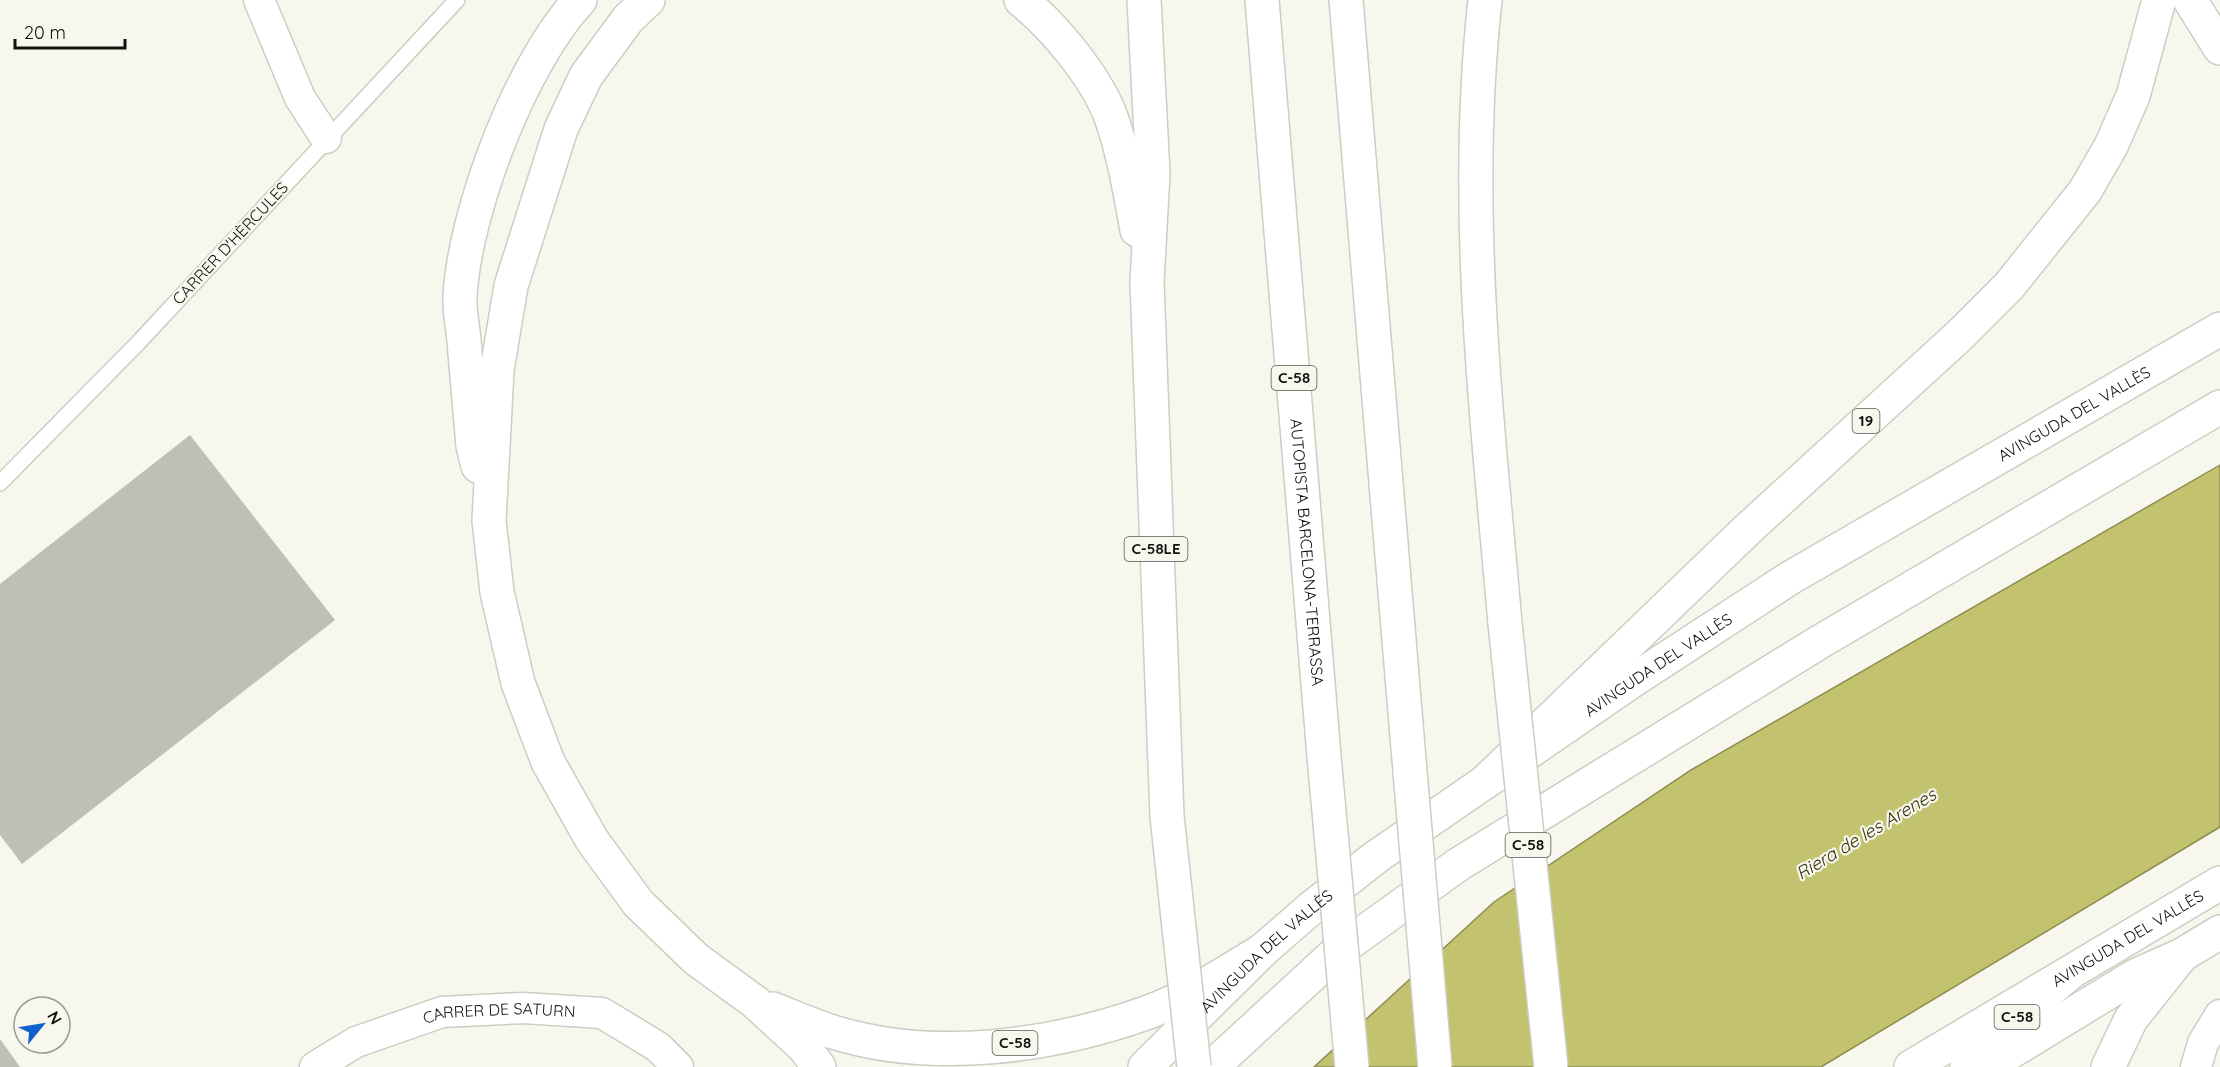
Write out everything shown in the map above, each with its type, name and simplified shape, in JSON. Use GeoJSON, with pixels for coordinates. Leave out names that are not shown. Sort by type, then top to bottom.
{"type":"FeatureCollection","features":[{"type":"Feature","properties":{"kind":"main road"},"geometry":{"type":"LineString","coordinates":[[580,0],[538,59],[517,100],[473,217],[460,297],[473,446],[489,521],[497,592],[518,683],[548,762],[592,840],[638,903],[696,959],[755,1002],[804,1047],[819,1067]]}},
{"type":"Feature","properties":{"kind":"main road"},"geometry":{"type":"LineString","coordinates":[[489,521],[497,370],[510,286],[538,194],[561,129],[586,76],[628,19],[648,0]]}},
{"type":"Feature","properties":{"kind":"main road"},"geometry":{"type":"LineString","coordinates":[[1021,0],[1039,15],[1078,60],[1110,115],[1126,171],[1147,282]]}},
{"type":"Feature","properties":{"kind":"main road","name":"C-58LE"},"geometry":{"type":"LineString","coordinates":[[1144,0],[1153,173],[1147,282],[1167,816],[1194,1067]]}},
{"type":"Feature","properties":{"kind":"main road","name":"AUTOPISTA BARCELONA-TERRASSA"},"geometry":{"type":"LineString","coordinates":[[1262,0],[1352,1067]]}},
{"type":"Feature","properties":{"kind":"main road"},"geometry":{"type":"LineString","coordinates":[[1346,0],[1435,1067]]}},
{"type":"Feature","properties":{"kind":"main road","name":"C-58"},"geometry":{"type":"LineString","coordinates":[[1485,0],[1476,112],[1477,309],[1505,623],[1551,1067]]}},
{"type":"Feature","properties":{"kind":"main road","name":"19"},"geometry":{"type":"LineString","coordinates":[[1485,782],[1740,537],[1960,335],[2009,286],[2085,191],[2111,146],[2133,96],[2159,0]]}},
{"type":"Feature","properties":{"kind":"main road"},"geometry":{"type":"LineString","coordinates":[[2190,0],[2220,48]]}},
{"type":"Feature","properties":{"kind":"main road","name":"AVINGUDA DEL VALLÈS"},"geometry":{"type":"LineString","coordinates":[[1145,1067],[1263,951],[1310,909],[1376,857],[1485,782],[1699,636],[1790,578],[2220,329]]}},
{"type":"Feature","properties":{"kind":"main road"},"geometry":{"type":"LineString","coordinates":[[1212,1067],[1338,951],[1460,864],[1824,640],[2220,407]]}},
{"type":"Feature","properties":{"kind":"main road","name":"AVINGUDA DEL VALLÈS"},"geometry":{"type":"LineString","coordinates":[[1911,1067],[2220,883]]}},
{"type":"Feature","properties":{"kind":"main road"},"geometry":{"type":"LineString","coordinates":[[1986,1067],[2135,976],[2182,954],[2220,932]]}},
{"type":"Feature","properties":{"kind":"main road","name":"C-58"},"geometry":{"type":"LineString","coordinates":[[755,1002],[833,1033],[898,1046],[964,1047],[1030,1041],[1147,1012],[1195,990],[1263,951]]}},
{"type":"Feature","properties":{"kind":"main road"},"geometry":{"type":"LineString","coordinates":[[2108,1067],[2131,1019],[2182,954]]}},
{"type":"Feature","properties":{"kind":"main road","name":"C-58"},"geometry":{"type":"LineString","coordinates":[[1967,1067],[1986,1043],[2072,972]]}},
{"type":"Feature","properties":{"kind":"street"},"geometry":{"type":"LineString","coordinates":[[259,0],[300,98],[326,138]]}},
{"type":"Feature","properties":{"kind":"street","name":"CARRER DE SATURN"},"geometry":{"type":"LineString","coordinates":[[315,1067],[356,1042],[442,1012],[523,1008],[602,1013],[658,1047],[678,1067]]}},
{"type":"Feature","properties":{"kind":"street"},"geometry":{"type":"LineString","coordinates":[[2196,1067],[2203,1043],[2220,1015]]}},
{"type":"Feature","properties":{"kind":"lane","name":"CARRER D'HÈRCULES"},"geometry":{"type":"LineString","coordinates":[[0,483],[138,343],[326,138],[457,0]]}},
{"type":"Feature","properties":{"kind":"water","name":"Riera de les Arenes"},"geometry":{"type":"Polygon","coordinates":[[[2220,465],[2220,827],[1821,1067],[1314,1067],[1494,902],[1691,770],[2220,465]]]}},
{"type":"Feature","properties":{"kind":"building"},"geometry":{"type":"Polygon","coordinates":[[[190,435],[335,620],[22,864],[0,835],[0,584],[190,435]]]}},
{"type":"Feature","properties":{"kind":"building"},"geometry":{"type":"Polygon","coordinates":[[[0,1039],[20,1067],[0,1067],[0,1039]]]}}]}
